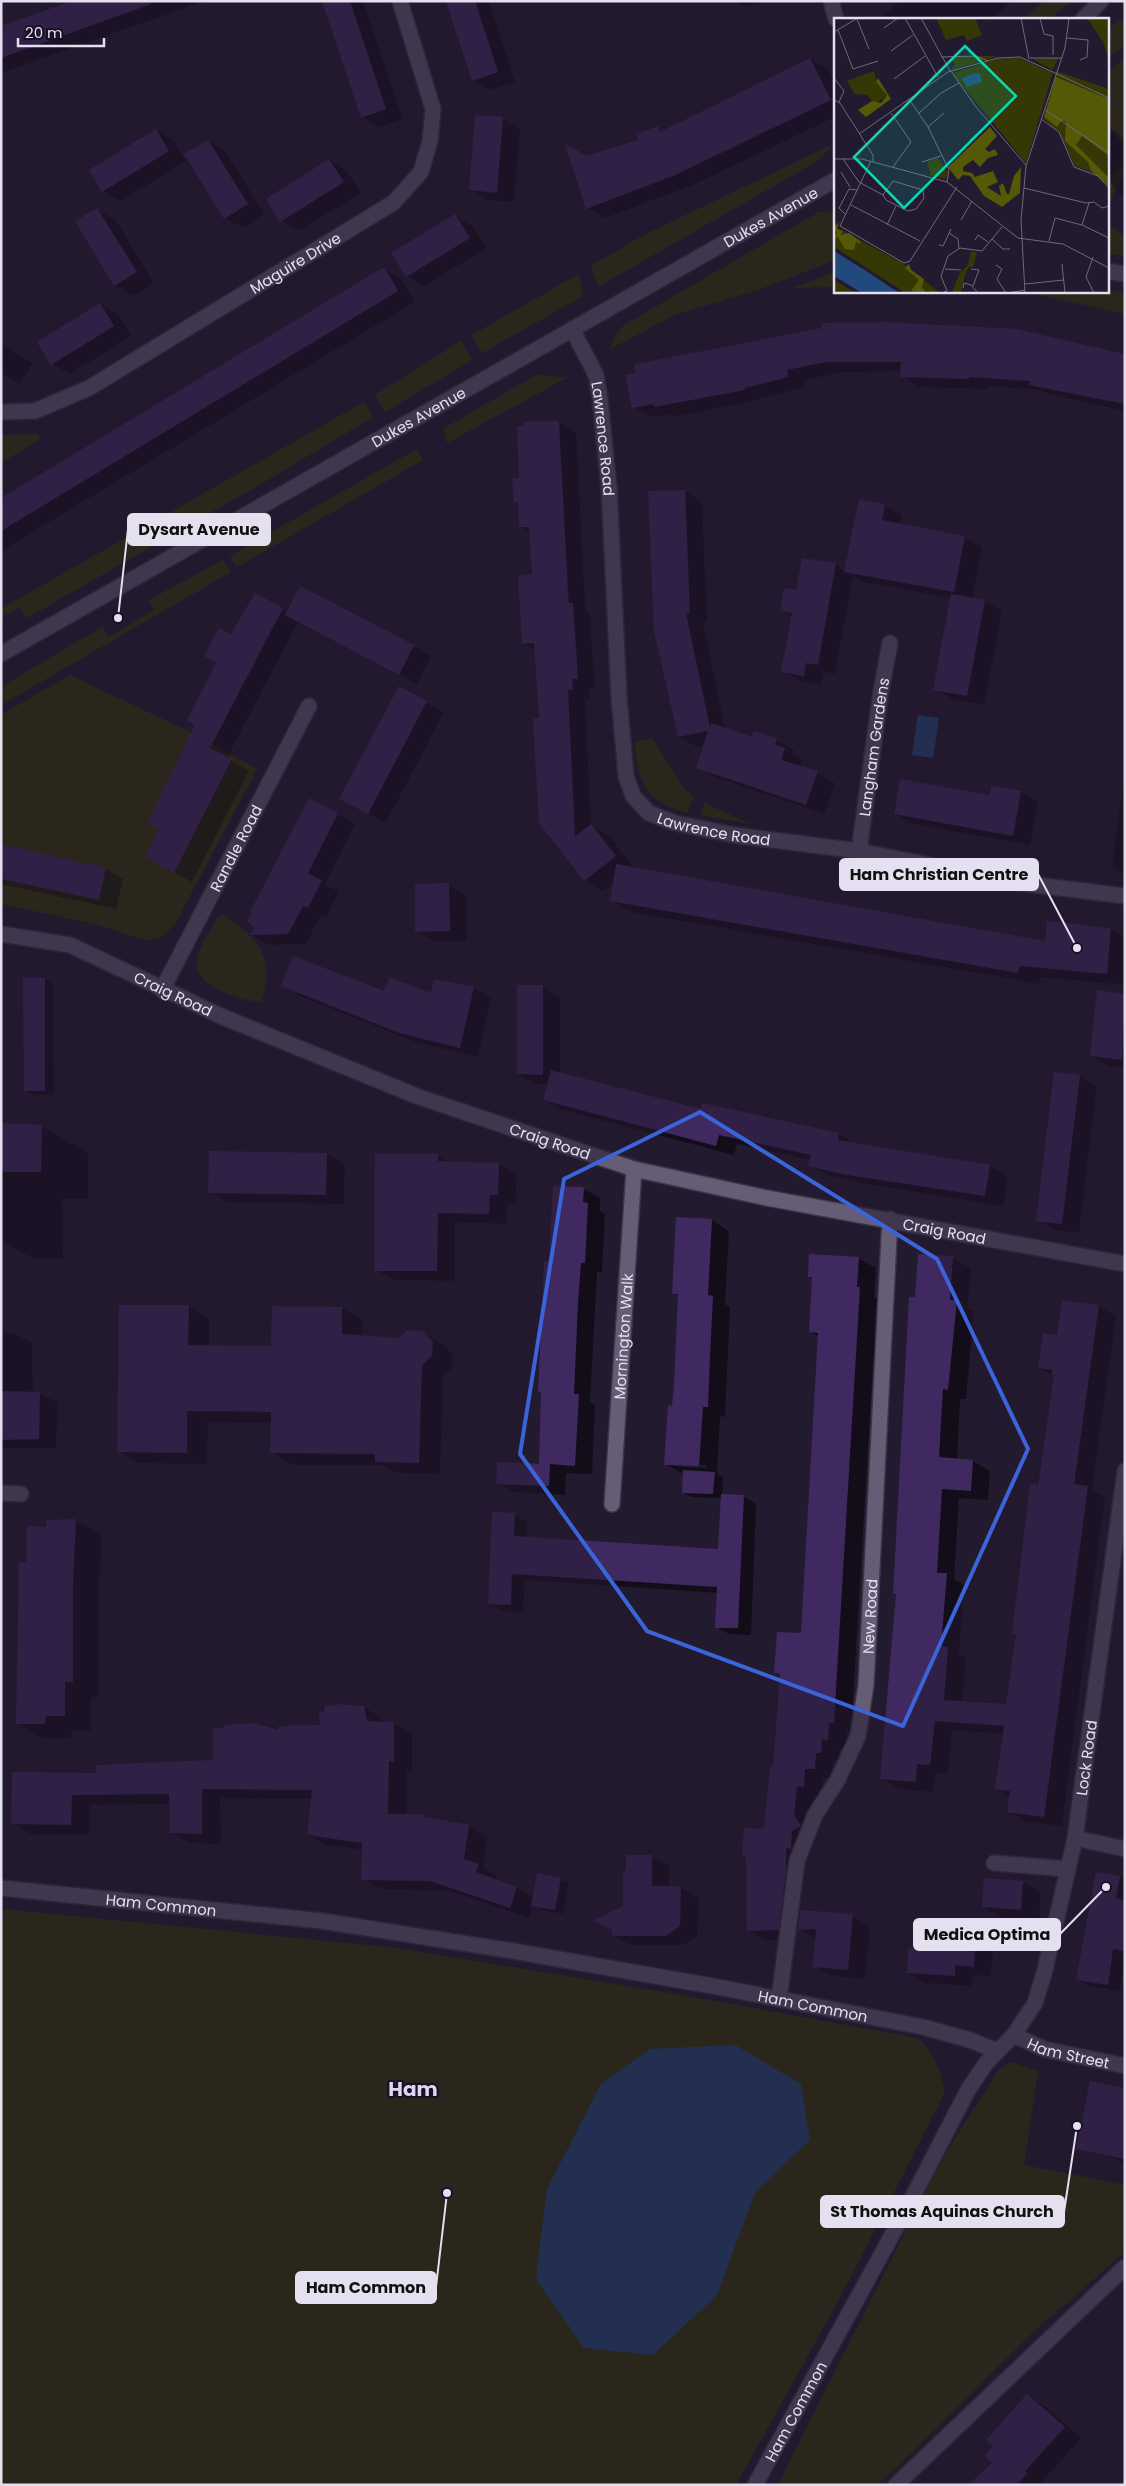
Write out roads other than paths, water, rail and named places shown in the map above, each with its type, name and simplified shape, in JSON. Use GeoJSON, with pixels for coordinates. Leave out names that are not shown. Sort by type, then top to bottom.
{"type":"FeatureCollection","features":[{"type":"Feature","properties":{"kind":"street","name":"Maguire Drive"},"geometry":{"type":"LineString","coordinates":[[1,412],[35,411],[88,388],[393,203],[421,172],[430,141],[433,109],[400,1]]}},
{"type":"Feature","properties":{"kind":"street"},"geometry":{"type":"LineString","coordinates":[[831,1],[836,18]]}},
{"type":"Feature","properties":{"kind":"street"},"geometry":{"type":"LineString","coordinates":[[1084,18],[1101,1]]}},
{"type":"Feature","properties":{"kind":"street","name":"Dukes Avenue"},"geometry":{"type":"LineString","coordinates":[[1,654],[834,181]]}},
{"type":"Feature","properties":{"kind":"street"},"geometry":{"type":"LineString","coordinates":[[1108,271],[1125,274]]}},
{"type":"Feature","properties":{"kind":"street","name":"Lawrence Road"},"geometry":{"type":"LineString","coordinates":[[572,329],[596,375],[600,398],[608,487],[619,697],[626,776],[634,796],[649,813],[675,823],[734,835],[859,851],[1020,883],[1125,896]]}},
{"type":"Feature","properties":{"kind":"street","name":"Langham Gardens"},"geometry":{"type":"LineString","coordinates":[[859,851],[881,691],[890,643]]}},
{"type":"Feature","properties":{"kind":"street","name":"Randle Road"},"geometry":{"type":"LineString","coordinates":[[162,990],[309,706]]}},
{"type":"Feature","properties":{"kind":"street","name":"Craig Road"},"geometry":{"type":"LineString","coordinates":[[1,934],[70,945],[162,990],[419,1097],[634,1169],[767,1198],[1125,1264]]}},
{"type":"Feature","properties":{"kind":"street","name":"Mornington Walk"},"geometry":{"type":"LineString","coordinates":[[612,1504],[634,1169]]}},
{"type":"Feature","properties":{"kind":"street","name":"New Road"},"geometry":{"type":"LineString","coordinates":[[779,1999],[797,1861],[815,1815],[838,1779],[858,1736],[866,1685],[890,1220]]}},
{"type":"Feature","properties":{"kind":"street","name":"Lock Road"},"geometry":{"type":"LineString","coordinates":[[1014,2035],[1035,2003],[1040,1989],[1076,1838],[1125,1471]]}},
{"type":"Feature","properties":{"kind":"street"},"geometry":{"type":"LineString","coordinates":[[1,1493],[21,1494]]}},
{"type":"Feature","properties":{"kind":"street"},"geometry":{"type":"LineString","coordinates":[[1076,1838],[1125,1849]]}},
{"type":"Feature","properties":{"kind":"street"},"geometry":{"type":"LineString","coordinates":[[994,1863],[1068,1869]]}},
{"type":"Feature","properties":{"kind":"street","name":"Ham Common"},"geometry":{"type":"LineString","coordinates":[[1,1888],[322,1921],[513,1951],[923,2027],[970,2040],[997,2051]]}},
{"type":"Feature","properties":{"kind":"street","name":"Ham Common"},"geometry":{"type":"LineString","coordinates":[[754,2485],[895,2230],[968,2090],[977,2075],[997,2051],[1014,2035]]}},
{"type":"Feature","properties":{"kind":"street","name":"Ham Street"},"geometry":{"type":"LineString","coordinates":[[1014,2035],[1044,2049],[1125,2066]]}},
{"type":"Feature","properties":{"kind":"street"},"geometry":{"type":"LineString","coordinates":[[896,2485],[1125,2267]]}},
{"type":"Feature","properties":{"kind":"water"},"geometry":{"type":"Polygon","coordinates":[[[918,715],[939,718],[933,758],[912,755],[918,715]]]}},
{"type":"Feature","properties":{"kind":"water"},"geometry":{"type":"Polygon","coordinates":[[[735,2045],[801,2084],[810,2140],[755,2192],[717,2295],[653,2355],[584,2348],[536,2279],[547,2189],[601,2084],[650,2049],[735,2045]]]}},
{"type":"Feature","properties":{"kind":"place","name":"Dysart Avenue"},"geometry":{"type":"Point","coordinates":[118,618]}},
{"type":"Feature","properties":{"kind":"place","name":"Ham Christian Centre"},"geometry":{"type":"Point","coordinates":[1077,948]}},
{"type":"Feature","properties":{"kind":"place","name":"Medica Optima"},"geometry":{"type":"Point","coordinates":[1106,1887]}},
{"type":"Feature","properties":{"kind":"place","name":"St Thomas Aquinas Church"},"geometry":{"type":"Point","coordinates":[1077,2126]}},
{"type":"Feature","properties":{"kind":"place","name":"Ham Common"},"geometry":{"type":"Point","coordinates":[447,2193]}},
{"type":"Feature","properties":{"kind":"district","name":"Ham"},"geometry":{"type":"Point","coordinates":[413,2089]}}]}
